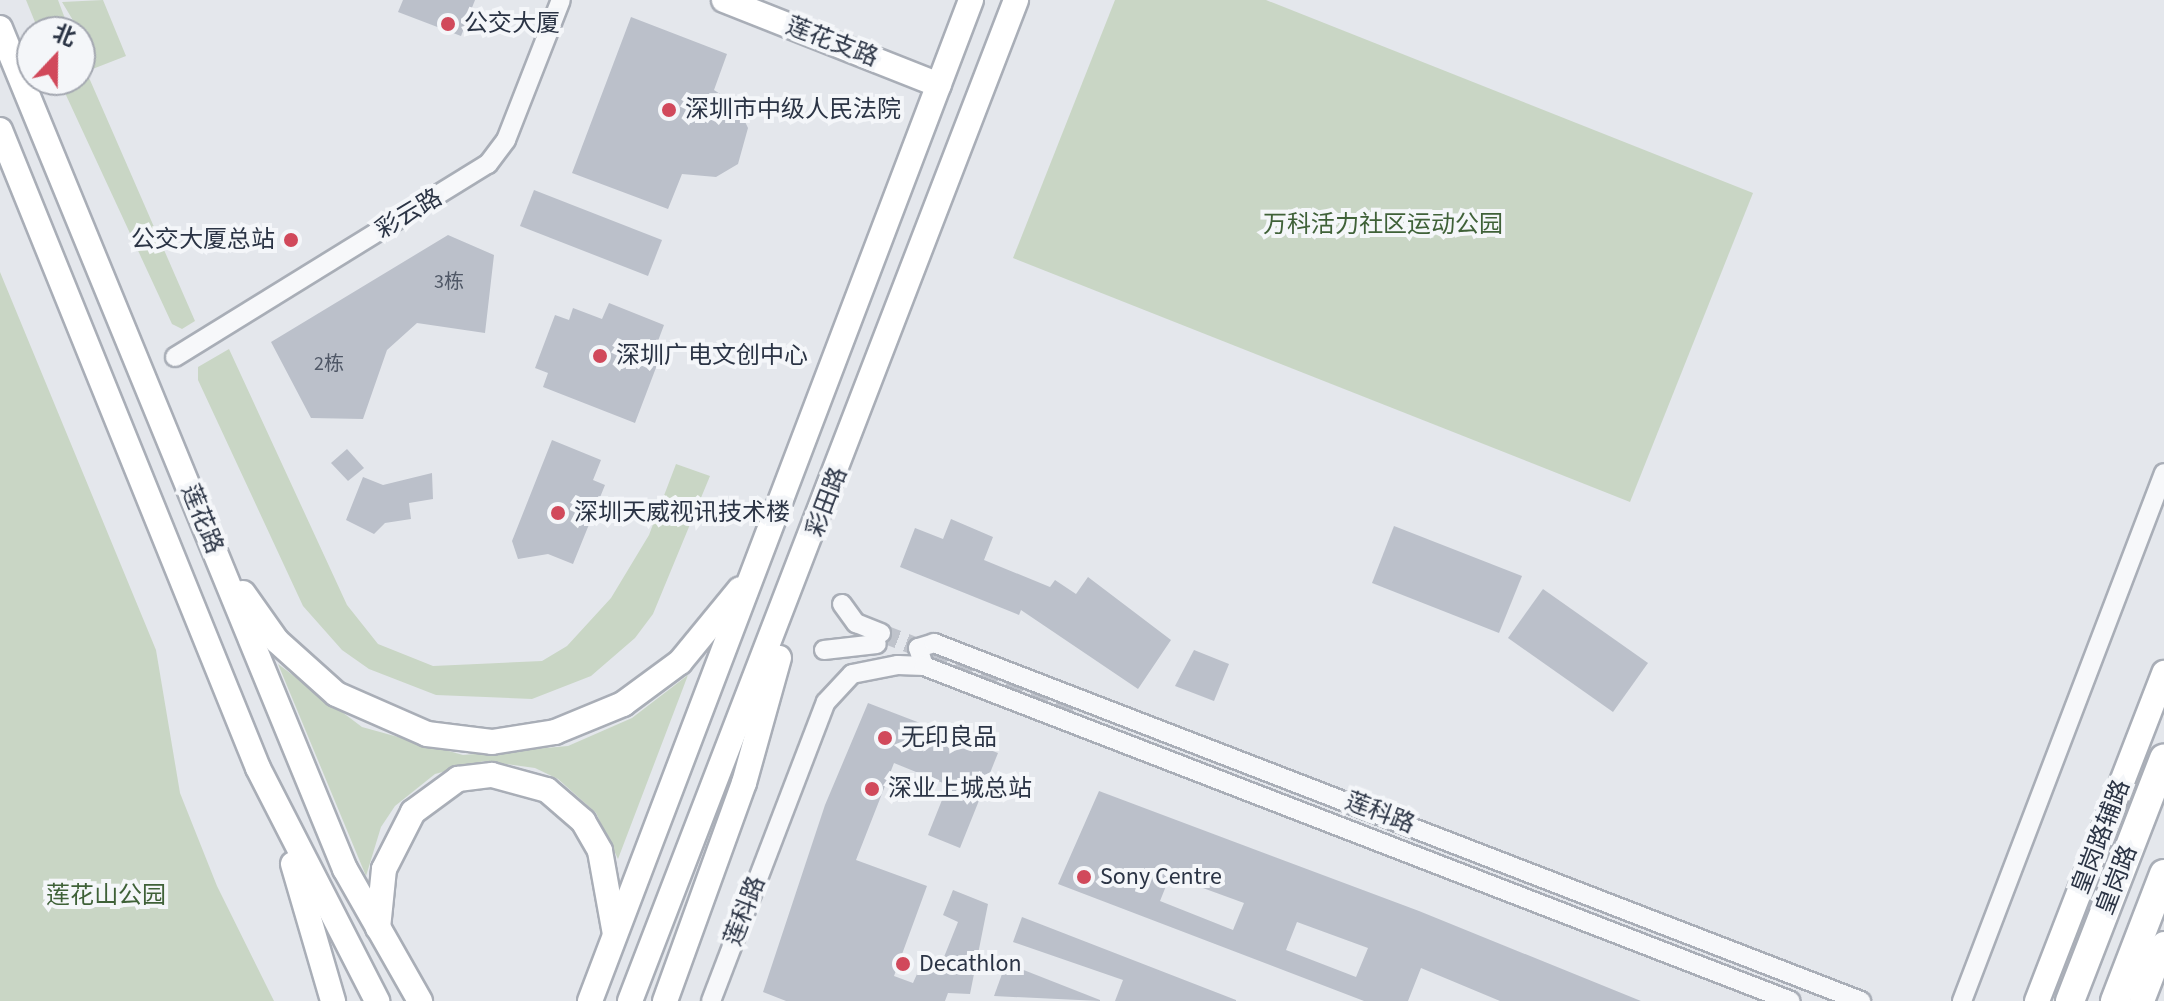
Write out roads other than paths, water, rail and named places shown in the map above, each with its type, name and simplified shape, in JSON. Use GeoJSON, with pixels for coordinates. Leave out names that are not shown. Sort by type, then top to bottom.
{"type":"FeatureCollection","features":[{"type":"Feature","properties":{"kind":"highway","name":"皇岗路"},"geometry":{"type":"LineString","coordinates":[[2070,1001],[2164,759]]}},
{"type":"Feature","properties":{"kind":"highway","name":"皇岗路"},"geometry":{"type":"LineString","coordinates":[[2115,1001],[2164,874]]}},
{"type":"Feature","properties":{"kind":"main road","name":"莲花支路"},"geometry":{"type":"LineString","coordinates":[[724,0],[939,85]]}},
{"type":"Feature","properties":{"kind":"main road","name":"彩田路"},"geometry":{"type":"LineString","coordinates":[[590,1001],[971,0]]}},
{"type":"Feature","properties":{"kind":"main road","name":"彩田路"},"geometry":{"type":"LineString","coordinates":[[630,1001],[783,617],[1016,0]]}},
{"type":"Feature","properties":{"kind":"main road","name":"莲花路"},"geometry":{"type":"LineString","coordinates":[[0,28],[216,555],[382,942],[420,1001]]}},
{"type":"Feature","properties":{"kind":"main road","name":"莲花路"},"geometry":{"type":"LineString","coordinates":[[0,130],[258,768],[377,1001]]}},
{"type":"Feature","properties":{"kind":"main road"},"geometry":{"type":"LineString","coordinates":[[216,555],[277,641],[336,694],[416,730],[492,742],[567,728],[651,687],[708,632],[756,568]]}},
{"type":"Feature","properties":{"kind":"main road"},"geometry":{"type":"LineString","coordinates":[[665,1001],[744,783],[778,671],[783,617]]}},
{"type":"Feature","properties":{"kind":"main road","name":"皇岗路辅路"},"geometry":{"type":"LineString","coordinates":[[2037,1001],[2164,673]]}},
{"type":"Feature","properties":{"kind":"main road"},"geometry":{"type":"LineString","coordinates":[[258,768],[333,1001]]}},
{"type":"Feature","properties":{"kind":"main road"},"geometry":{"type":"LineString","coordinates":[[382,942],[378,893],[401,830],[436,790],[480,775],[537,786],[576,813],[600,851],[616,937]]}},
{"type":"Feature","properties":{"kind":"main road"},"geometry":{"type":"LineString","coordinates":[[2142,1001],[2164,944]]}},
{"type":"Feature","properties":{"kind":"street","name":"彩云路"},"geometry":{"type":"LineString","coordinates":[[175,357],[495,158],[561,0]]}},
{"type":"Feature","properties":{"kind":"street"},"geometry":{"type":"LineString","coordinates":[[1962,1001],[2164,473]]}},
{"type":"Feature","properties":{"kind":"street"},"geometry":{"type":"LineString","coordinates":[[824,650],[879,638],[856,623],[842,604]]}},
{"type":"Feature","properties":{"kind":"street","name":"莲科路"},"geometry":{"type":"LineString","coordinates":[[924,666],[918,648],[934,643],[1861,1001]]}},
{"type":"Feature","properties":{"kind":"street","name":"莲科路"},"geometry":{"type":"LineString","coordinates":[[711,1001],[826,702],[862,669],[924,666],[1791,1001]]}},
{"type":"Feature","properties":{"kind":"street"},"geometry":{"type":"LineString","coordinates":[[1761,990],[1777,1001]]}},
{"type":"Feature","properties":{"kind":"tunnel"},"geometry":{"type":"LineString","coordinates":[[881,633],[1074,707]]}},
{"type":"Feature","properties":{"kind":"place","name":"公交大厦"},"geometry":{"type":"Point","coordinates":[448,24]}},
{"type":"Feature","properties":{"kind":"place","name":"深圳市中级人民法院"},"geometry":{"type":"Point","coordinates":[669,110]}},
{"type":"Feature","properties":{"kind":"place","name":"公交大厦总站"},"geometry":{"type":"Point","coordinates":[291,240]}},
{"type":"Feature","properties":{"kind":"place","name":"深圳广电文创中心"},"geometry":{"type":"Point","coordinates":[600,356]}},
{"type":"Feature","properties":{"kind":"place","name":"深圳天威视讯技术楼"},"geometry":{"type":"Point","coordinates":[558,513]}},
{"type":"Feature","properties":{"kind":"place","name":"无印良品"},"geometry":{"type":"Point","coordinates":[885,738]}},
{"type":"Feature","properties":{"kind":"place","name":"深业上城总站"},"geometry":{"type":"Point","coordinates":[872,789]}},
{"type":"Feature","properties":{"kind":"place","name":"Sony Centre"},"geometry":{"type":"Point","coordinates":[1084,877]}},
{"type":"Feature","properties":{"kind":"place","name":"Decathlon"},"geometry":{"type":"Point","coordinates":[903,964]}},
{"type":"Feature","properties":{"kind":"park label","name":"万科活力社区运动公园"},"geometry":{"type":"Point","coordinates":[1383,225]}},
{"type":"Feature","properties":{"kind":"park label","name":"莲花山公园"},"geometry":{"type":"Point","coordinates":[106,896]}}]}
